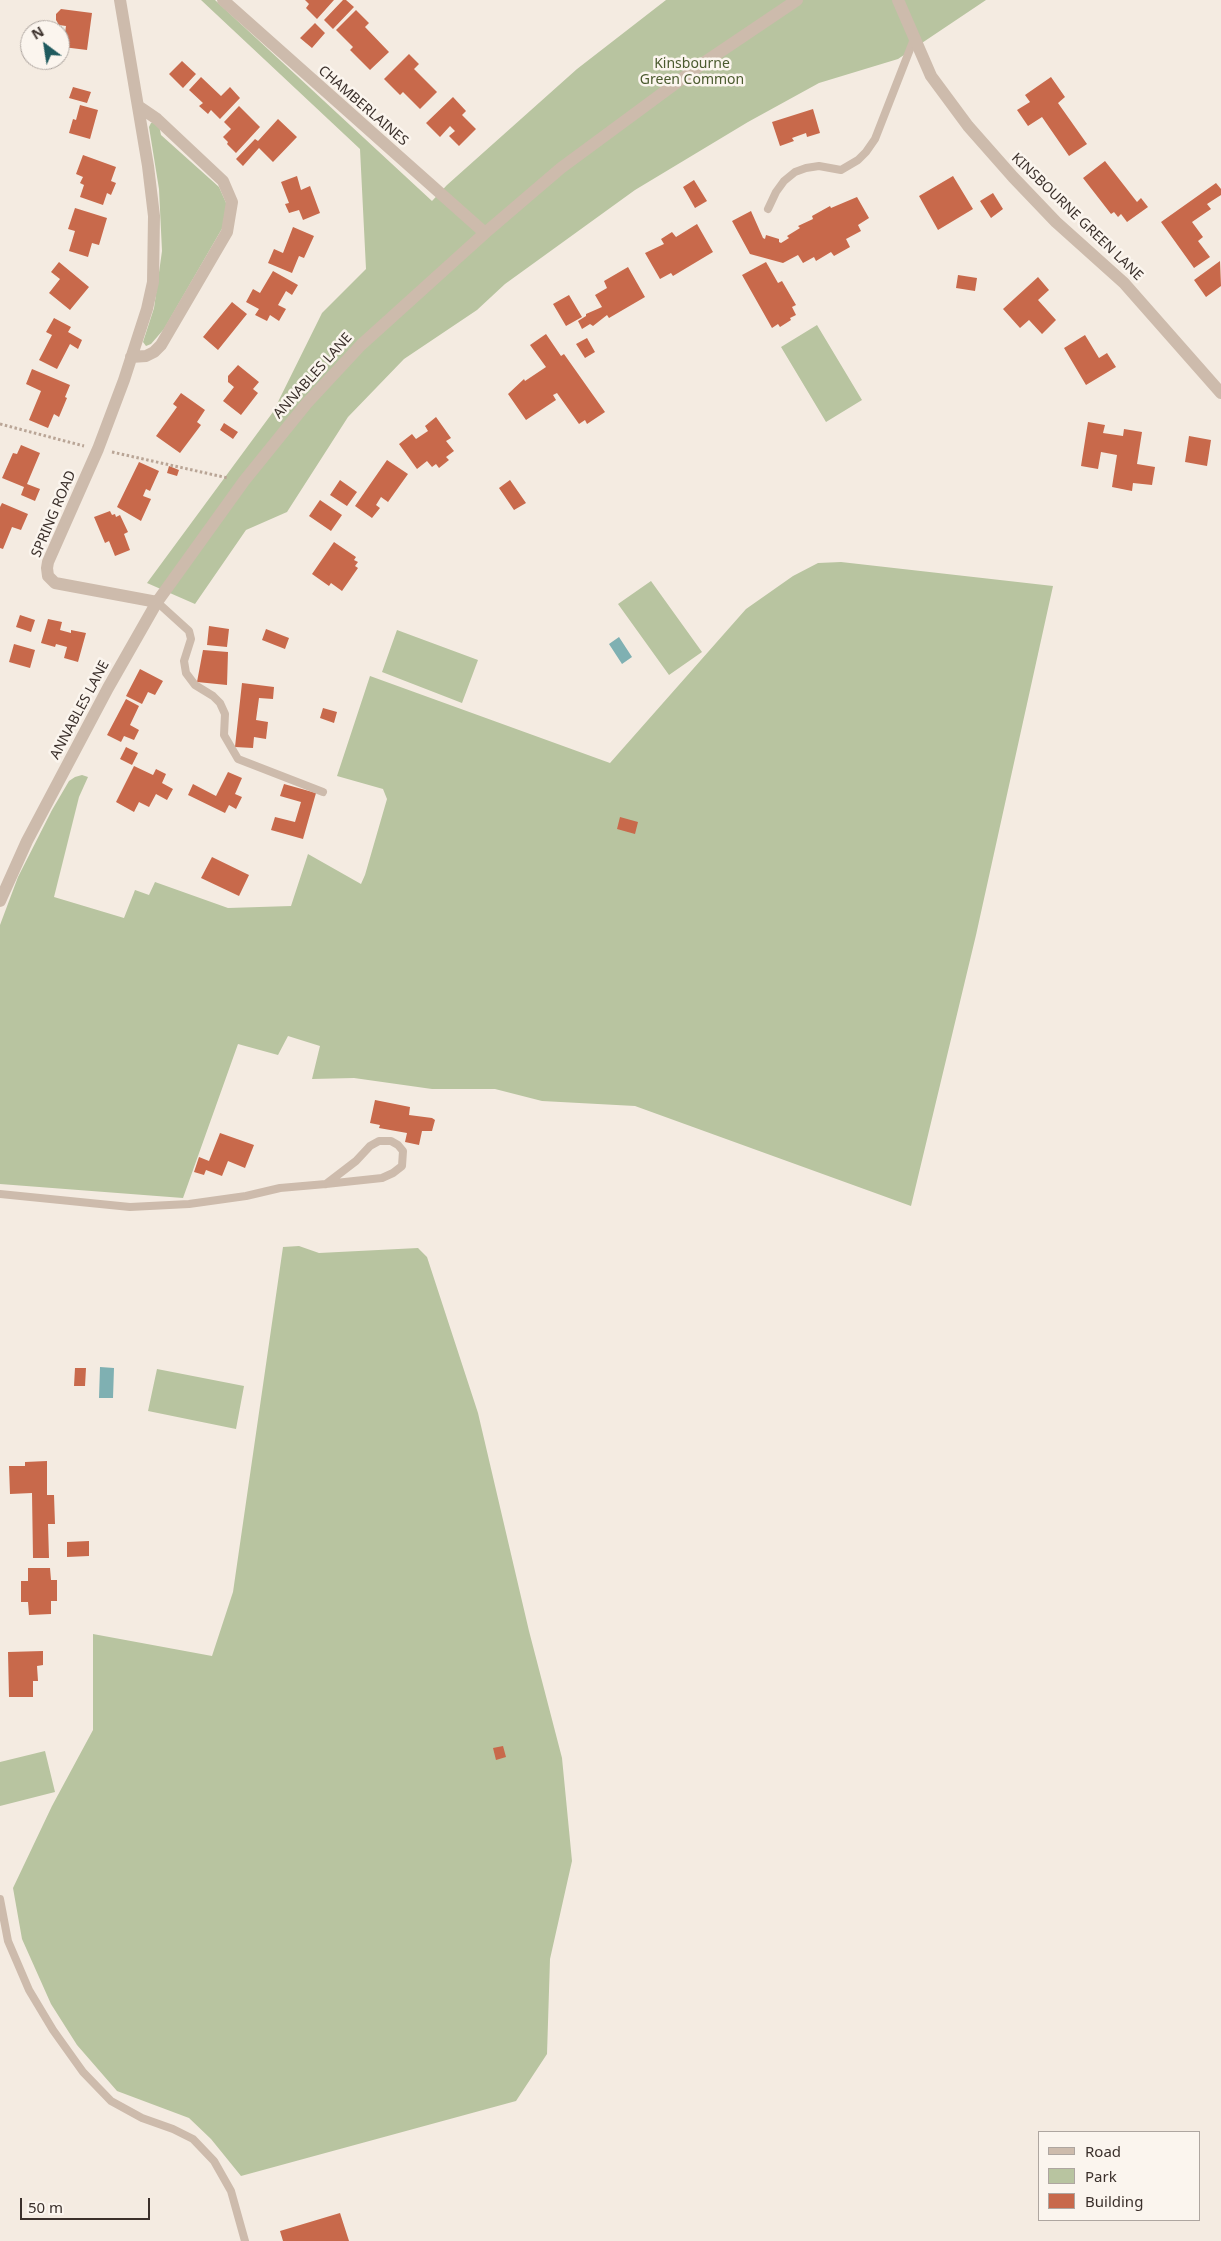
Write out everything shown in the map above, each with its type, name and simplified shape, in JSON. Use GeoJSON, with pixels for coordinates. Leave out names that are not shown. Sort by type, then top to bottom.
{"type":"FeatureCollection","features":[{"type":"Feature","properties":{"kind":"street","name":"SPRING ROAD"},"geometry":{"type":"LineString","coordinates":[[120,0],[153,208],[155,254],[153,282],[147,309],[98,449],[48,562],[48,576],[56,583],[157,602]]}},
{"type":"Feature","properties":{"kind":"street","name":"CHAMBERLAINES"},"geometry":{"type":"LineString","coordinates":[[223,0],[260,35],[485,233]]}},
{"type":"Feature","properties":{"kind":"street","name":"ANNABLES LANE"},"geometry":{"type":"LineString","coordinates":[[0,901],[27,841],[108,688],[157,602],[244,481],[294,418],[361,345],[485,233],[576,156],[702,64],[797,0]]}},
{"type":"Feature","properties":{"kind":"street","name":"KINSBOURNE GREEN LANE"},"geometry":{"type":"LineString","coordinates":[[898,0],[931,76],[968,126],[1013,178],[1056,222],[1124,283],[1221,393]]}},
{"type":"Feature","properties":{"kind":"street"},"geometry":{"type":"LineString","coordinates":[[131,357],[146,356],[154,352],[161,345],[227,232],[232,202],[223,181],[157,119],[138,106]]}},
{"type":"Feature","properties":{"kind":"lane"},"geometry":{"type":"LineString","coordinates":[[768,209],[784,181],[795,172],[818,166],[841,170],[858,160],[866,152],[875,139],[914,39]]}},
{"type":"Feature","properties":{"kind":"lane"},"geometry":{"type":"LineString","coordinates":[[157,602],[189,631],[191,639],[184,661],[186,673],[194,685],[214,696],[220,703],[225,714],[224,734],[238,760],[323,792]]}},
{"type":"Feature","properties":{"kind":"lane"},"geometry":{"type":"LineString","coordinates":[[0,1194],[130,1207],[211,1202],[280,1188],[326,1184],[388,1175],[402,1166],[403,1151],[398,1145],[390,1141],[379,1141],[370,1146],[326,1184]]}},
{"type":"Feature","properties":{"kind":"lane"},"geometry":{"type":"LineString","coordinates":[[0,1899],[8,1941],[29,1990],[53,2030],[83,2072],[111,2101],[142,2118],[193,2138],[214,2161],[231,2191],[245,2241]]}},
{"type":"Feature","properties":{"kind":"path"},"geometry":{"type":"LineString","coordinates":[[0,424],[98,449],[244,481]]}},
{"type":"Feature","properties":{"kind":"green space","name":"Kinsbourne Green Common"},"geometry":{"type":"Polygon","coordinates":[[[201,0],[215,0],[432,201],[447,185],[577,69],[666,0],[986,0],[898,59],[819,83],[748,122],[635,190],[505,284],[477,310],[404,359],[348,417],[287,512],[246,530],[195,604],[147,583],[273,412],[322,313],[366,269],[360,149],[201,0]]]}},
{"type":"Feature","properties":{"kind":"green space"},"geometry":{"type":"Polygon","coordinates":[[[155,122],[159,125],[161,135],[219,187],[227,205],[227,220],[164,329],[151,344],[146,346],[143,342],[154,308],[162,251],[159,189],[149,127],[151,123],[155,122]]]}},
{"type":"Feature","properties":{"kind":"green space"},"geometry":{"type":"Polygon","coordinates":[[[817,325],[862,400],[826,422],[781,347],[817,325]]]}},
{"type":"Feature","properties":{"kind":"green space"},"geometry":{"type":"Polygon","coordinates":[[[841,562],[1053,586],[976,935],[911,1206],[635,1106],[542,1101],[495,1089],[432,1089],[354,1078],[312,1079],[320,1046],[288,1036],[278,1055],[238,1044],[183,1198],[0,1184],[0,925],[18,877],[69,781],[82,775],[88,777],[79,797],[54,897],[124,918],[135,890],[149,895],[155,882],[228,908],[291,906],[308,854],[361,884],[365,875],[387,799],[383,789],[337,776],[370,676],[610,763],[746,609],[793,576],[818,563],[841,562]]]}},
{"type":"Feature","properties":{"kind":"green space"},"geometry":{"type":"Polygon","coordinates":[[[651,581],[702,652],[669,675],[618,604],[651,581]]]}},
{"type":"Feature","properties":{"kind":"green space"},"geometry":{"type":"Polygon","coordinates":[[[397,630],[478,660],[462,703],[382,672],[397,630]]]}},
{"type":"Feature","properties":{"kind":"green space"},"geometry":{"type":"Polygon","coordinates":[[[299,1246],[319,1253],[418,1248],[427,1257],[478,1413],[529,1631],[562,1758],[572,1861],[550,1959],[547,2054],[516,2101],[241,2176],[211,2139],[189,2118],[117,2091],[77,2045],[51,2004],[22,1939],[13,1888],[52,1806],[93,1730],[93,1634],[212,1656],[233,1592],[283,1247],[299,1246]]]}},
{"type":"Feature","properties":{"kind":"green space"},"geometry":{"type":"Polygon","coordinates":[[[157,1369],[244,1386],[236,1429],[148,1411],[157,1369]]]}},
{"type":"Feature","properties":{"kind":"green space"},"geometry":{"type":"Polygon","coordinates":[[[45,1751],[55,1792],[0,1806],[0,1762],[45,1751]]]}},
{"type":"Feature","properties":{"kind":"water"},"geometry":{"type":"Polygon","coordinates":[[[619,637],[632,657],[622,664],[609,644],[619,637]]]}},
{"type":"Feature","properties":{"kind":"water"},"geometry":{"type":"Polygon","coordinates":[[[100,1367],[114,1368],[113,1398],[99,1398],[100,1367]]]}},
{"type":"Feature","properties":{"kind":"building"},"geometry":{"type":"Polygon","coordinates":[[[305,0],[334,0],[317,19],[306,8],[309,4],[305,0]]]}},
{"type":"Feature","properties":{"kind":"building"},"geometry":{"type":"Polygon","coordinates":[[[343,0],[346,0],[354,7],[333,29],[324,20],[343,0]]]}},
{"type":"Feature","properties":{"kind":"building"},"geometry":{"type":"Polygon","coordinates":[[[61,9],[92,13],[87,50],[70,48],[70,20],[56,20],[56,14],[61,9]]]}},
{"type":"Feature","properties":{"kind":"building"},"geometry":{"type":"Polygon","coordinates":[[[356,10],[369,23],[365,27],[389,52],[370,70],[350,50],[353,47],[336,30],[356,10]]]}},
{"type":"Feature","properties":{"kind":"building"},"geometry":{"type":"Polygon","coordinates":[[[315,23],[325,33],[312,48],[300,38],[315,23]]]}},
{"type":"Feature","properties":{"kind":"building"},"geometry":{"type":"Polygon","coordinates":[[[409,54],[419,64],[414,69],[437,92],[420,109],[403,92],[400,95],[384,79],[409,54]]]}},
{"type":"Feature","properties":{"kind":"building"},"geometry":{"type":"Polygon","coordinates":[[[182,61],[196,74],[183,88],[169,74],[182,61]]]}},
{"type":"Feature","properties":{"kind":"building"},"geometry":{"type":"Polygon","coordinates":[[[201,77],[221,96],[230,87],[240,98],[220,119],[211,110],[208,114],[199,106],[203,103],[189,90],[201,77]]]}},
{"type":"Feature","properties":{"kind":"building"},"geometry":{"type":"Polygon","coordinates":[[[1051,77],[1065,97],[1058,103],[1087,144],[1069,156],[1042,117],[1028,126],[1017,110],[1030,102],[1025,95],[1051,77]]]}},
{"type":"Feature","properties":{"kind":"building"},"geometry":{"type":"Polygon","coordinates":[[[73,87],[91,92],[87,103],[69,98],[73,87]]]}},
{"type":"Feature","properties":{"kind":"building"},"geometry":{"type":"Polygon","coordinates":[[[453,97],[466,111],[462,115],[476,129],[459,146],[449,136],[455,131],[450,126],[440,137],[426,123],[453,97]]]}},
{"type":"Feature","properties":{"kind":"building"},"geometry":{"type":"Polygon","coordinates":[[[80,105],[98,110],[90,139],[69,133],[73,119],[76,120],[80,105]]]}},
{"type":"Feature","properties":{"kind":"building"},"geometry":{"type":"Polygon","coordinates":[[[239,106],[260,127],[236,153],[223,137],[231,129],[224,122],[239,106]]]}},
{"type":"Feature","properties":{"kind":"building"},"geometry":{"type":"Polygon","coordinates":[[[813,109],[820,133],[807,137],[806,133],[792,138],[794,141],[780,146],[772,122],[813,109]]]}},
{"type":"Feature","properties":{"kind":"building"},"geometry":{"type":"Polygon","coordinates":[[[278,119],[297,137],[273,162],[259,148],[243,166],[236,159],[255,139],[258,141],[278,119]]]}},
{"type":"Feature","properties":{"kind":"building"},"geometry":{"type":"Polygon","coordinates":[[[83,155],[116,167],[111,181],[116,183],[111,195],[107,193],[103,205],[80,197],[84,185],[80,183],[83,177],[76,174],[83,155]]]}},
{"type":"Feature","properties":{"kind":"building"},"geometry":{"type":"Polygon","coordinates":[[[1105,161],[1137,202],[1141,198],[1148,207],[1127,222],[1121,214],[1118,217],[1114,212],[1111,214],[1083,178],[1105,161]]]}},
{"type":"Feature","properties":{"kind":"building"},"geometry":{"type":"Polygon","coordinates":[[[297,176],[301,190],[310,186],[320,213],[303,220],[299,210],[289,213],[285,204],[289,203],[281,182],[297,176]]]}},
{"type":"Feature","properties":{"kind":"building"},"geometry":{"type":"Polygon","coordinates":[[[953,176],[973,209],[938,230],[919,196],[953,176]]]}},
{"type":"Feature","properties":{"kind":"building"},"geometry":{"type":"Polygon","coordinates":[[[694,180],[707,201],[695,208],[683,187],[694,180]]]}},
{"type":"Feature","properties":{"kind":"building"},"geometry":{"type":"Polygon","coordinates":[[[1216,183],[1221,189],[1221,195],[1207,204],[1211,209],[1192,222],[1203,237],[1198,241],[1210,257],[1194,268],[1161,222],[1216,183]]]}},
{"type":"Feature","properties":{"kind":"building"},"geometry":{"type":"Polygon","coordinates":[[[993,193],[1003,209],[991,218],[980,201],[993,193]]]}},
{"type":"Feature","properties":{"kind":"building"},"geometry":{"type":"Polygon","coordinates":[[[857,197],[869,218],[858,225],[861,231],[846,239],[850,247],[834,256],[831,252],[816,261],[814,257],[803,263],[798,255],[783,263],[750,254],[732,221],[751,211],[763,238],[765,239],[766,235],[779,239],[781,243],[789,238],[787,236],[800,228],[798,226],[813,219],[812,216],[830,206],[831,208],[857,197]]]}},
{"type":"Feature","properties":{"kind":"building"},"geometry":{"type":"Polygon","coordinates":[[[75,208],[107,218],[99,245],[92,243],[88,257],[69,251],[75,231],[68,229],[75,208]]]}},
{"type":"Feature","properties":{"kind":"building"},"geometry":{"type":"Polygon","coordinates":[[[697,224],[713,252],[673,276],[671,273],[660,279],[645,253],[664,244],[661,239],[672,232],[676,237],[697,224]]]}},
{"type":"Feature","properties":{"kind":"building"},"geometry":{"type":"Polygon","coordinates":[[[293,227],[314,236],[304,258],[299,256],[292,273],[268,263],[274,249],[283,253],[293,227]]]}},
{"type":"Feature","properties":{"kind":"building"},"geometry":{"type":"Polygon","coordinates":[[[1220,261],[1221,286],[1206,297],[1194,280],[1220,261]]]}},
{"type":"Feature","properties":{"kind":"building"},"geometry":{"type":"Polygon","coordinates":[[[59,262],[89,287],[70,310],[49,293],[60,279],[51,272],[59,262]]]}},
{"type":"Feature","properties":{"kind":"building"},"geometry":{"type":"Polygon","coordinates":[[[766,262],[778,283],[782,281],[796,305],[792,307],[796,315],[780,327],[778,324],[772,328],[742,275],[766,262]]]}},
{"type":"Feature","properties":{"kind":"building"},"geometry":{"type":"Polygon","coordinates":[[[628,267],[645,297],[609,318],[607,315],[593,326],[590,324],[582,329],[578,321],[586,316],[586,314],[602,307],[595,295],[607,288],[604,281],[628,267]]]}},
{"type":"Feature","properties":{"kind":"building"},"geometry":{"type":"Polygon","coordinates":[[[273,271],[298,285],[292,295],[286,291],[278,305],[286,309],[279,321],[270,315],[267,321],[255,315],[259,309],[246,302],[253,289],[260,293],[273,271]]]}},
{"type":"Feature","properties":{"kind":"building"},"geometry":{"type":"Polygon","coordinates":[[[958,275],[977,278],[975,291],[956,288],[958,275]]]}},
{"type":"Feature","properties":{"kind":"building"},"geometry":{"type":"Polygon","coordinates":[[[1038,277],[1049,290],[1038,300],[1056,320],[1042,334],[1029,320],[1020,328],[1003,309],[1038,277]]]}},
{"type":"Feature","properties":{"kind":"building"},"geometry":{"type":"Polygon","coordinates":[[[569,295],[582,317],[566,326],[553,304],[569,295]]]}},
{"type":"Feature","properties":{"kind":"building"},"geometry":{"type":"Polygon","coordinates":[[[232,302],[247,314],[218,350],[203,337],[232,302]]]}},
{"type":"Feature","properties":{"kind":"building"},"geometry":{"type":"Polygon","coordinates":[[[54,318],[71,327],[68,332],[82,340],[78,349],[70,344],[57,369],[39,360],[52,335],[46,332],[54,318]]]}},
{"type":"Feature","properties":{"kind":"building"},"geometry":{"type":"Polygon","coordinates":[[[546,334],[561,356],[564,354],[605,412],[587,424],[585,420],[579,424],[557,393],[553,395],[556,400],[526,420],[508,394],[524,379],[525,381],[546,367],[530,345],[546,334]]]}},
{"type":"Feature","properties":{"kind":"building"},"geometry":{"type":"Polygon","coordinates":[[[1085,335],[1099,358],[1107,353],[1116,367],[1086,385],[1064,348],[1085,335]]]}},
{"type":"Feature","properties":{"kind":"building"},"geometry":{"type":"Polygon","coordinates":[[[587,338],[595,352],[585,358],[576,344],[587,338]]]}},
{"type":"Feature","properties":{"kind":"building"},"geometry":{"type":"Polygon","coordinates":[[[238,365],[259,382],[253,389],[258,393],[241,415],[223,401],[234,387],[228,382],[228,376],[238,365]]]}},
{"type":"Feature","properties":{"kind":"building"},"geometry":{"type":"Polygon","coordinates":[[[32,369],[70,385],[59,417],[54,414],[48,428],[29,420],[41,391],[26,384],[32,369]]]}},
{"type":"Feature","properties":{"kind":"building"},"geometry":{"type":"Polygon","coordinates":[[[181,393],[205,410],[197,422],[201,425],[180,453],[156,436],[177,407],[173,404],[181,393]]]}},
{"type":"Feature","properties":{"kind":"building"},"geometry":{"type":"Polygon","coordinates":[[[436,417],[451,438],[446,441],[454,451],[446,457],[449,460],[439,468],[436,464],[432,467],[427,461],[417,469],[399,444],[412,434],[416,439],[428,431],[425,426],[436,417]]]}},
{"type":"Feature","properties":{"kind":"building"},"geometry":{"type":"Polygon","coordinates":[[[1088,422],[1105,425],[1103,433],[1123,436],[1124,429],[1142,432],[1137,464],[1155,467],[1152,485],[1133,483],[1132,491],[1112,487],[1117,455],[1101,452],[1098,469],[1081,466],[1088,422]]]}},
{"type":"Feature","properties":{"kind":"building"},"geometry":{"type":"Polygon","coordinates":[[[224,423],[238,432],[233,439],[220,430],[224,423]]]}},
{"type":"Feature","properties":{"kind":"building"},"geometry":{"type":"Polygon","coordinates":[[[1189,436],[1211,440],[1207,466],[1185,462],[1189,436]]]}},
{"type":"Feature","properties":{"kind":"building"},"geometry":{"type":"Polygon","coordinates":[[[21,445],[40,453],[27,484],[40,489],[35,501],[21,495],[24,487],[2,478],[13,453],[17,454],[21,445]]]}},
{"type":"Feature","properties":{"kind":"building"},"geometry":{"type":"Polygon","coordinates":[[[387,460],[408,474],[388,502],[381,497],[376,505],[380,508],[372,518],[355,506],[387,460]]]}},
{"type":"Feature","properties":{"kind":"building"},"geometry":{"type":"Polygon","coordinates":[[[139,462],[159,471],[150,491],[146,489],[143,496],[151,499],[141,521],[117,507],[139,462]]]}},
{"type":"Feature","properties":{"kind":"building"},"geometry":{"type":"Polygon","coordinates":[[[169,466],[179,470],[177,476],[167,473],[169,466]]]}},
{"type":"Feature","properties":{"kind":"building"},"geometry":{"type":"Polygon","coordinates":[[[340,480],[357,492],[347,506],[330,495],[340,480]]]}},
{"type":"Feature","properties":{"kind":"building"},"geometry":{"type":"Polygon","coordinates":[[[510,480],[526,503],[514,510],[499,488],[510,480]]]}},
{"type":"Feature","properties":{"kind":"building"},"geometry":{"type":"Polygon","coordinates":[[[320,500],[342,515],[331,531],[309,516],[320,500]]]}},
{"type":"Feature","properties":{"kind":"building"},"geometry":{"type":"Polygon","coordinates":[[[2,503],[28,514],[21,530],[12,527],[3,549],[0,548],[0,507],[2,503]]]}},
{"type":"Feature","properties":{"kind":"building"},"geometry":{"type":"Polygon","coordinates":[[[110,511],[116,517],[120,515],[128,532],[124,534],[130,550],[115,556],[109,541],[105,543],[94,517],[110,511]]]}},
{"type":"Feature","properties":{"kind":"building"},"geometry":{"type":"Polygon","coordinates":[[[334,542],[356,557],[354,560],[358,562],[355,566],[358,568],[342,591],[331,583],[329,586],[312,574],[334,542]]]}},
{"type":"Feature","properties":{"kind":"building"},"geometry":{"type":"Polygon","coordinates":[[[20,615],[35,620],[31,632],[16,627],[20,615]]]}},
{"type":"Feature","properties":{"kind":"building"},"geometry":{"type":"Polygon","coordinates":[[[48,619],[62,622],[60,630],[71,633],[71,630],[86,633],[78,662],[64,658],[67,647],[56,644],[55,647],[41,643],[48,619]]]}},
{"type":"Feature","properties":{"kind":"building"},"geometry":{"type":"Polygon","coordinates":[[[209,626],[229,629],[227,647],[207,645],[209,626]]]}},
{"type":"Feature","properties":{"kind":"building"},"geometry":{"type":"Polygon","coordinates":[[[266,629],[289,638],[285,649],[262,640],[266,629]]]}},
{"type":"Feature","properties":{"kind":"building"},"geometry":{"type":"Polygon","coordinates":[[[14,644],[35,650],[30,668],[9,662],[14,644]]]}},
{"type":"Feature","properties":{"kind":"building"},"geometry":{"type":"Polygon","coordinates":[[[203,650],[228,652],[227,685],[197,682],[203,650]]]}},
{"type":"Feature","properties":{"kind":"building"},"geometry":{"type":"Polygon","coordinates":[[[140,669],[163,681],[155,695],[148,692],[142,704],[126,696],[140,669]]]}},
{"type":"Feature","properties":{"kind":"building"},"geometry":{"type":"Polygon","coordinates":[[[242,683],[274,687],[273,699],[259,698],[256,720],[268,722],[266,739],[254,737],[253,748],[235,747],[242,683]]]}},
{"type":"Feature","properties":{"kind":"building"},"geometry":{"type":"Polygon","coordinates":[[[126,699],[139,706],[130,725],[139,730],[134,740],[124,736],[121,742],[107,735],[126,699]]]}},
{"type":"Feature","properties":{"kind":"building"},"geometry":{"type":"Polygon","coordinates":[[[323,708],[337,712],[334,723],[320,718],[323,708]]]}},
{"type":"Feature","properties":{"kind":"building"},"geometry":{"type":"Polygon","coordinates":[[[126,747],[138,753],[132,765],[120,759],[126,747]]]}},
{"type":"Feature","properties":{"kind":"building"},"geometry":{"type":"Polygon","coordinates":[[[134,766],[153,775],[156,769],[166,774],[162,783],[173,789],[167,800],[156,794],[149,807],[139,802],[134,812],[116,802],[134,766]]]}},
{"type":"Feature","properties":{"kind":"building"},"geometry":{"type":"Polygon","coordinates":[[[228,772],[242,778],[235,794],[242,797],[236,809],[229,805],[225,813],[188,795],[193,784],[216,796],[228,772]]]}},
{"type":"Feature","properties":{"kind":"building"},"geometry":{"type":"Polygon","coordinates":[[[284,784],[316,793],[303,839],[271,830],[275,817],[295,822],[301,802],[280,796],[284,784]]]}},
{"type":"Feature","properties":{"kind":"building"},"geometry":{"type":"Polygon","coordinates":[[[620,817],[638,822],[635,834],[617,829],[620,817]]]}},
{"type":"Feature","properties":{"kind":"building"},"geometry":{"type":"Polygon","coordinates":[[[212,857],[249,875],[239,896],[201,878],[212,857]]]}},
{"type":"Feature","properties":{"kind":"building"},"geometry":{"type":"Polygon","coordinates":[[[375,1100],[410,1107],[409,1115],[432,1118],[435,1120],[432,1131],[422,1131],[419,1145],[405,1142],[407,1133],[379,1128],[380,1125],[370,1123],[375,1100]]]}},
{"type":"Feature","properties":{"kind":"building"},"geometry":{"type":"Polygon","coordinates":[[[220,1133],[254,1145],[245,1168],[228,1161],[222,1176],[206,1170],[204,1175],[194,1172],[199,1157],[209,1161],[220,1133]]]}},
{"type":"Feature","properties":{"kind":"building"},"geometry":{"type":"Polygon","coordinates":[[[75,1368],[86,1368],[85,1386],[74,1386],[75,1368]]]}},
{"type":"Feature","properties":{"kind":"building"},"geometry":{"type":"Polygon","coordinates":[[[47,1461],[47,1495],[54,1495],[55,1524],[48,1524],[49,1558],[33,1558],[32,1493],[10,1494],[9,1466],[25,1466],[25,1462],[47,1461]]]}},
{"type":"Feature","properties":{"kind":"building"},"geometry":{"type":"Polygon","coordinates":[[[89,1541],[89,1556],[67,1557],[67,1542],[89,1541]]]}},
{"type":"Feature","properties":{"kind":"building"},"geometry":{"type":"Polygon","coordinates":[[[28,1568],[50,1568],[51,1580],[57,1580],[57,1601],[51,1601],[51,1614],[29,1615],[28,1602],[21,1602],[21,1581],[28,1581],[28,1568]]]}},
{"type":"Feature","properties":{"kind":"building"},"geometry":{"type":"Polygon","coordinates":[[[43,1651],[43,1665],[37,1666],[38,1681],[33,1681],[33,1697],[9,1697],[8,1652],[43,1651]]]}},
{"type":"Feature","properties":{"kind":"building"},"geometry":{"type":"Polygon","coordinates":[[[503,1746],[506,1757],[496,1760],[493,1748],[503,1746]]]}},
{"type":"Feature","properties":{"kind":"building"},"geometry":{"type":"Polygon","coordinates":[[[340,2213],[349,2241],[283,2241],[280,2231],[340,2213]]]}}]}
